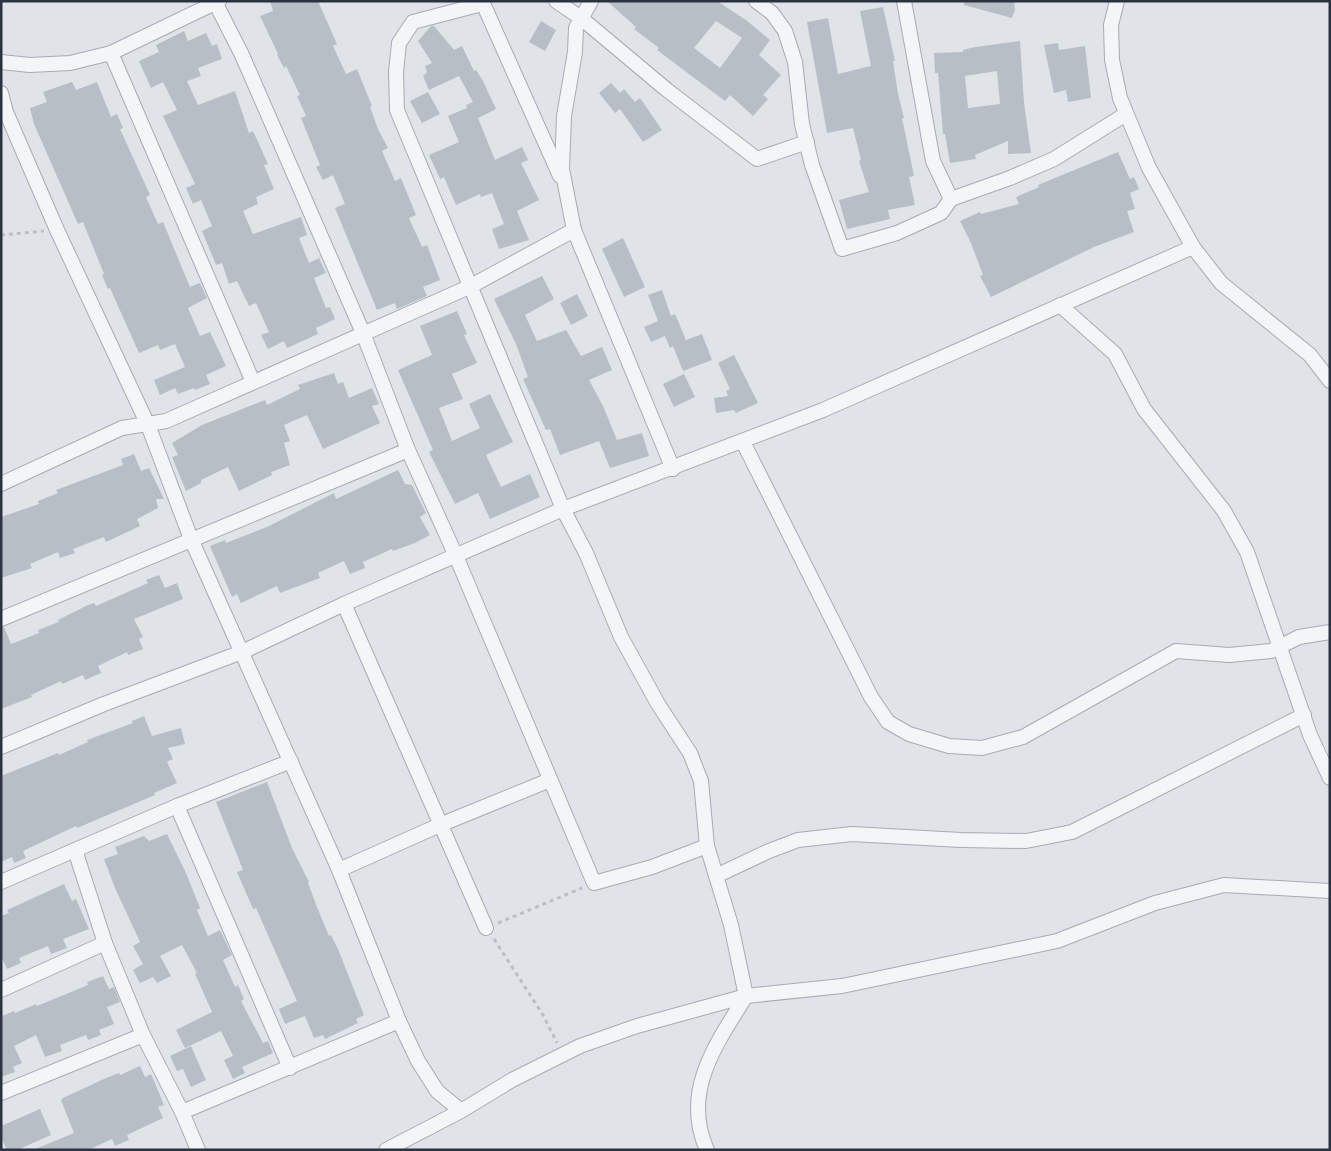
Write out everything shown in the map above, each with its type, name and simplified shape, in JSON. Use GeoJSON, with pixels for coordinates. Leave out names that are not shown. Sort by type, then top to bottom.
{"type":"FeatureCollection","features":[{"type":"Feature","properties":{"kind":"street"},"geometry":{"type":"LineString","coordinates":[[556,1],[581,18],[668,90],[758,158],[807,142]]}},
{"type":"Feature","properties":{"kind":"street"},"geometry":{"type":"LineString","coordinates":[[590,1],[576,28],[575,52],[564,116],[562,169],[574,230],[673,469]]}},
{"type":"Feature","properties":{"kind":"street"},"geometry":{"type":"LineString","coordinates":[[756,1],[772,13],[785,31],[795,62],[812,165],[842,249],[897,233],[942,214],[950,199],[1010,178],[1054,158],[1126,114]]}},
{"type":"Feature","properties":{"kind":"street"},"geometry":{"type":"LineString","coordinates":[[904,1],[933,161],[950,199]]}},
{"type":"Feature","properties":{"kind":"street"},"geometry":{"type":"LineString","coordinates":[[1117,1],[1111,25],[1112,60],[1126,114],[1149,168],[1193,247],[1221,282],[1310,355],[1330,381]]}},
{"type":"Feature","properties":{"kind":"street"},"geometry":{"type":"LineString","coordinates":[[1,62],[30,65],[70,63],[111,53],[218,3],[363,333],[408,450],[456,556],[594,883],[652,867],[707,846]]}},
{"type":"Feature","properties":{"kind":"street"},"geometry":{"type":"LineString","coordinates":[[566,190],[482,3],[413,22],[399,43],[396,72],[397,110],[563,509],[586,553],[621,637],[658,704],[690,753],[701,781],[707,846],[731,925],[746,996],[715,1046],[698,1090],[698,1132],[707,1150]]}},
{"type":"Feature","properties":{"kind":"street"},"geometry":{"type":"LineString","coordinates":[[111,53],[253,382]]}},
{"type":"Feature","properties":{"kind":"street"},"geometry":{"type":"LineString","coordinates":[[1,93],[6,112],[57,230],[148,425],[191,539],[339,870],[399,1021],[418,1061],[437,1091],[461,1111]]}},
{"type":"Feature","properties":{"kind":"street"},"geometry":{"type":"LineString","coordinates":[[1,484],[122,428],[148,425],[166,420],[471,286],[574,230]]}},
{"type":"Feature","properties":{"kind":"street"},"geometry":{"type":"LineString","coordinates":[[1,747],[104,704],[242,652],[344,604],[563,509],[743,442],[917,369],[1193,247]]}},
{"type":"Feature","properties":{"kind":"street"},"geometry":{"type":"LineString","coordinates":[[1060,305],[1115,354],[1144,409],[1224,511],[1247,552],[1304,715],[1330,778]]}},
{"type":"Feature","properties":{"kind":"street"},"geometry":{"type":"LineString","coordinates":[[743,442],[871,697],[888,722],[909,734],[949,746],[982,748],[1023,737],[1176,651],[1229,654],[1271,652],[1299,637],[1330,632]]}},
{"type":"Feature","properties":{"kind":"street"},"geometry":{"type":"LineString","coordinates":[[1,619],[408,450]]}},
{"type":"Feature","properties":{"kind":"street"},"geometry":{"type":"LineString","coordinates":[[344,604],[486,928]]}},
{"type":"Feature","properties":{"kind":"street"},"geometry":{"type":"LineString","coordinates":[[716,876],[768,851],[798,840],[852,834],[961,840],[1026,841],[1072,832],[1304,715]]}},
{"type":"Feature","properties":{"kind":"street"},"geometry":{"type":"LineString","coordinates":[[1,882],[177,806],[291,761]]}},
{"type":"Feature","properties":{"kind":"street"},"geometry":{"type":"LineString","coordinates":[[339,870],[442,824],[550,780]]}},
{"type":"Feature","properties":{"kind":"street"},"geometry":{"type":"LineString","coordinates":[[177,806],[290,1068]]}},
{"type":"Feature","properties":{"kind":"street"},"geometry":{"type":"LineString","coordinates":[[75,850],[105,943],[143,1035],[182,1112],[198,1150]]}},
{"type":"Feature","properties":{"kind":"street"},"geometry":{"type":"LineString","coordinates":[[386,1150],[461,1111],[512,1080],[580,1046],[637,1026],[746,996],[842,986],[1057,941],[1155,903],[1224,885],[1330,891]]}},
{"type":"Feature","properties":{"kind":"street"},"geometry":{"type":"LineString","coordinates":[[1,990],[105,943]]}},
{"type":"Feature","properties":{"kind":"street"},"geometry":{"type":"LineString","coordinates":[[182,1112],[399,1021]]}},
{"type":"Feature","properties":{"kind":"street"},"geometry":{"type":"LineString","coordinates":[[1,1093],[143,1035]]}},
{"type":"Feature","properties":{"kind":"path"},"geometry":{"type":"LineString","coordinates":[[1,235],[57,230]]}},
{"type":"Feature","properties":{"kind":"path"},"geometry":{"type":"LineString","coordinates":[[563,1055],[543,1015],[486,928],[594,883]]}},
{"type":"Feature","properties":{"kind":"building"},"geometry":{"type":"Polygon","coordinates":[[[270,1],[318,1],[337,44],[333,46],[346,74],[357,69],[372,106],[370,107],[378,129],[388,148],[382,151],[395,181],[401,178],[416,215],[409,218],[422,247],[427,245],[440,280],[423,287],[427,296],[397,309],[395,303],[377,310],[335,208],[345,204],[333,175],[323,180],[316,167],[320,165],[301,118],[306,116],[297,96],[300,95],[286,66],[284,68],[277,55],[260,16],[273,11],[270,1]]]}},
{"type":"Feature","properties":{"kind":"building"},"geometry":{"type":"Polygon","coordinates":[[[607,1],[717,1],[746,20],[770,40],[759,55],[781,75],[763,95],[768,99],[753,116],[730,95],[725,101],[657,50],[659,48],[634,29],[636,27],[607,1]],[[716,21],[694,48],[720,68],[742,38],[716,21]]]}},
{"type":"Feature","properties":{"kind":"building"},"geometry":{"type":"Polygon","coordinates":[[[964,1],[1014,1],[1015,10],[1012,18],[964,5],[964,1]]]}},
{"type":"Feature","properties":{"kind":"building"},"geometry":{"type":"Polygon","coordinates":[[[883,7],[895,61],[893,61],[898,94],[914,176],[909,177],[915,205],[888,210],[890,219],[847,229],[839,200],[869,192],[859,161],[861,160],[853,128],[827,133],[807,22],[828,18],[838,74],[871,66],[860,11],[883,7]]]}},
{"type":"Feature","properties":{"kind":"building"},"geometry":{"type":"Polygon","coordinates":[[[541,21],[556,30],[545,51],[529,42],[541,21]]]}},
{"type":"Feature","properties":{"kind":"building"},"geometry":{"type":"Polygon","coordinates":[[[431,26],[434,26],[454,50],[462,46],[474,71],[476,70],[483,81],[496,109],[478,118],[495,160],[522,147],[528,160],[521,163],[539,200],[517,211],[529,240],[499,249],[492,229],[504,224],[492,193],[481,197],[480,194],[456,205],[444,177],[440,179],[429,155],[459,142],[448,116],[467,108],[466,105],[473,102],[459,76],[429,90],[423,76],[427,72],[425,66],[432,63],[418,41],[431,26]]]}},
{"type":"Feature","properties":{"kind":"building"},"geometry":{"type":"Polygon","coordinates":[[[184,31],[188,41],[206,33],[212,46],[217,44],[222,59],[198,68],[201,76],[187,81],[198,105],[235,91],[249,133],[253,131],[268,164],[264,165],[274,189],[256,197],[258,204],[243,211],[253,234],[301,217],[307,235],[299,238],[309,263],[319,258],[326,273],[314,278],[326,308],[330,307],[335,319],[316,328],[318,334],[287,348],[284,341],[268,349],[261,335],[269,332],[256,303],[249,306],[237,281],[229,284],[222,263],[216,265],[202,231],[212,226],[201,200],[193,204],[186,188],[195,184],[163,116],[177,110],[163,82],[151,88],[139,61],[159,52],[156,45],[184,31]]]}},
{"type":"Feature","properties":{"kind":"building"},"geometry":{"type":"Polygon","coordinates":[[[1020,41],[1024,103],[1031,153],[1008,154],[1008,141],[975,155],[976,159],[950,163],[945,134],[943,134],[938,73],[935,73],[934,53],[963,52],[963,50],[1020,41]],[[997,71],[965,76],[968,108],[1000,104],[997,71]]]}},
{"type":"Feature","properties":{"kind":"building"},"geometry":{"type":"Polygon","coordinates":[[[1058,43],[1059,50],[1085,46],[1091,98],[1068,102],[1066,90],[1054,93],[1044,45],[1058,43]]]}},
{"type":"Feature","properties":{"kind":"building"},"geometry":{"type":"Polygon","coordinates":[[[72,82],[76,90],[97,82],[111,117],[117,114],[123,128],[120,129],[150,195],[146,197],[158,224],[163,222],[190,287],[200,283],[207,298],[188,308],[200,336],[210,332],[226,366],[206,375],[210,384],[178,394],[175,388],[160,395],[154,380],[185,367],[175,344],[160,350],[158,345],[139,353],[110,288],[108,289],[102,275],[104,274],[83,222],[78,224],[34,124],[30,108],[47,102],[43,92],[72,82]]]}},
{"type":"Feature","properties":{"kind":"building"},"geometry":{"type":"Polygon","coordinates":[[[611,83],[620,93],[624,89],[635,102],[640,98],[662,130],[643,142],[620,109],[615,113],[599,93],[611,83]]]}},
{"type":"Feature","properties":{"kind":"building"},"geometry":{"type":"Polygon","coordinates":[[[428,92],[440,114],[422,123],[410,101],[428,92]]]}},
{"type":"Feature","properties":{"kind":"building"},"geometry":{"type":"Polygon","coordinates":[[[1118,152],[1130,179],[1134,177],[1139,189],[1130,193],[1135,209],[1127,211],[1134,232],[1094,247],[991,297],[980,276],[983,275],[960,221],[980,212],[981,214],[1019,204],[1016,197],[1039,187],[1038,185],[1118,152]]]}},
{"type":"Feature","properties":{"kind":"building"},"geometry":{"type":"Polygon","coordinates":[[[623,238],[645,287],[624,297],[602,249],[623,238]]]}},
{"type":"Feature","properties":{"kind":"building"},"geometry":{"type":"Polygon","coordinates":[[[542,276],[554,299],[525,315],[537,341],[566,330],[581,356],[602,347],[612,370],[589,380],[603,406],[617,440],[642,433],[649,456],[610,468],[599,441],[560,455],[550,429],[546,430],[523,379],[528,377],[516,344],[494,299],[542,276]]]}},
{"type":"Feature","properties":{"kind":"building"},"geometry":{"type":"Polygon","coordinates":[[[662,290],[671,316],[675,314],[686,340],[702,334],[712,360],[683,371],[673,346],[670,348],[665,336],[651,342],[644,327],[658,321],[648,295],[662,290]]]}},
{"type":"Feature","properties":{"kind":"building"},"geometry":{"type":"Polygon","coordinates":[[[577,294],[588,316],[571,325],[560,303],[577,294]]]}},
{"type":"Feature","properties":{"kind":"building"},"geometry":{"type":"Polygon","coordinates":[[[457,311],[467,334],[464,335],[477,363],[452,374],[463,399],[439,408],[452,441],[480,428],[469,404],[490,394],[513,442],[486,455],[501,487],[530,474],[540,497],[490,519],[478,493],[455,504],[429,452],[433,450],[398,370],[432,355],[420,326],[457,311]]]}},
{"type":"Feature","properties":{"kind":"building"},"geometry":{"type":"Polygon","coordinates":[[[734,355],[758,403],[736,413],[734,410],[716,413],[714,398],[728,396],[726,391],[730,389],[718,363],[734,355]]]}},
{"type":"Feature","properties":{"kind":"building"},"geometry":{"type":"Polygon","coordinates":[[[334,373],[338,384],[343,382],[349,398],[372,388],[379,404],[372,406],[380,423],[323,449],[307,415],[284,425],[290,441],[284,443],[290,465],[271,472],[272,475],[239,491],[228,467],[201,480],[201,483],[186,491],[172,457],[178,455],[172,443],[202,425],[265,400],[267,405],[300,389],[298,385],[334,373]]]}},
{"type":"Feature","properties":{"kind":"building"},"geometry":{"type":"Polygon","coordinates":[[[684,374],[695,397],[674,407],[663,384],[684,374]]]}},
{"type":"Feature","properties":{"kind":"building"},"geometry":{"type":"Polygon","coordinates":[[[134,454],[141,471],[149,468],[164,499],[156,499],[158,508],[137,519],[140,526],[106,542],[104,537],[73,549],[75,553],[60,558],[58,552],[30,564],[32,568],[1,578],[1,517],[39,504],[38,501],[58,493],[56,490],[123,465],[121,459],[134,454]]]}},
{"type":"Feature","properties":{"kind":"building"},"geometry":{"type":"Polygon","coordinates":[[[398,470],[405,484],[412,485],[426,513],[420,517],[430,535],[415,543],[393,551],[392,549],[363,562],[365,568],[350,574],[344,561],[318,573],[320,578],[280,593],[277,586],[241,603],[237,594],[232,597],[210,546],[225,540],[226,543],[269,526],[334,493],[336,499],[398,470]]]}},
{"type":"Feature","properties":{"kind":"building"},"geometry":{"type":"Polygon","coordinates":[[[159,575],[165,588],[177,583],[183,599],[134,619],[143,637],[139,639],[143,649],[128,655],[127,652],[98,666],[101,673],[85,680],[83,675],[62,684],[61,681],[31,695],[32,697],[1,709],[1,628],[4,627],[11,644],[39,633],[38,630],[59,622],[58,620],[88,605],[94,603],[96,606],[148,583],[146,580],[159,575]]]}},
{"type":"Feature","properties":{"kind":"building"},"geometry":{"type":"Polygon","coordinates":[[[144,716],[152,736],[181,728],[185,744],[168,748],[173,759],[167,762],[177,783],[154,793],[155,795],[77,828],[76,826],[23,851],[26,858],[14,863],[12,857],[1,862],[1,776],[58,753],[59,755],[88,742],[87,740],[133,723],[132,721],[144,716]]]}},
{"type":"Feature","properties":{"kind":"building"},"geometry":{"type":"Polygon","coordinates":[[[267,782],[292,848],[309,882],[329,936],[331,935],[338,949],[364,1015],[356,1019],[358,1023],[325,1039],[323,1035],[314,1038],[305,1016],[285,1024],[279,1009],[297,1001],[256,908],[253,909],[237,872],[243,870],[216,802],[267,782]]]}},
{"type":"Feature","properties":{"kind":"building"},"geometry":{"type":"Polygon","coordinates":[[[167,834],[186,873],[200,908],[197,910],[208,936],[220,930],[232,955],[223,960],[235,987],[238,985],[244,999],[241,1001],[263,1043],[268,1041],[273,1053],[242,1067],[245,1073],[233,1079],[224,1060],[233,1056],[221,1031],[185,1048],[176,1030],[212,1012],[195,974],[197,973],[182,945],[160,956],[171,976],[157,983],[153,977],[140,983],[133,970],[143,964],[133,946],[140,942],[104,859],[118,854],[115,847],[144,836],[149,841],[167,834]]]}},
{"type":"Feature","properties":{"kind":"building"},"geometry":{"type":"Polygon","coordinates":[[[64,884],[72,901],[76,899],[89,929],[63,939],[67,948],[51,954],[48,946],[19,958],[21,963],[7,969],[1,956],[1,916],[9,913],[7,910],[64,884]]]}},
{"type":"Feature","properties":{"kind":"building"},"geometry":{"type":"Polygon","coordinates":[[[103,976],[109,989],[114,987],[120,1002],[107,1007],[114,1024],[99,1030],[101,1035],[88,1040],[86,1035],[60,1045],[62,1051],[45,1057],[36,1035],[14,1046],[22,1063],[13,1067],[15,1072],[1,1077],[1,1015],[14,1011],[15,1013],[36,1004],[37,1006],[88,985],[87,982],[103,976]]]}},
{"type":"Feature","properties":{"kind":"building"},"geometry":{"type":"Polygon","coordinates":[[[191,1046],[206,1080],[191,1087],[183,1069],[177,1071],[170,1056],[191,1046]]]}},
{"type":"Feature","properties":{"kind":"building"},"geometry":{"type":"Polygon","coordinates":[[[140,1066],[145,1077],[151,1074],[164,1105],[158,1107],[163,1118],[127,1135],[129,1140],[115,1146],[112,1139],[88,1150],[33,1150],[74,1133],[61,1100],[63,1098],[106,1078],[119,1073],[120,1075],[140,1066]]]}},
{"type":"Feature","properties":{"kind":"building"},"geometry":{"type":"Polygon","coordinates":[[[40,1109],[51,1135],[17,1150],[7,1150],[1,1137],[1,1126],[40,1109]]]}}]}
